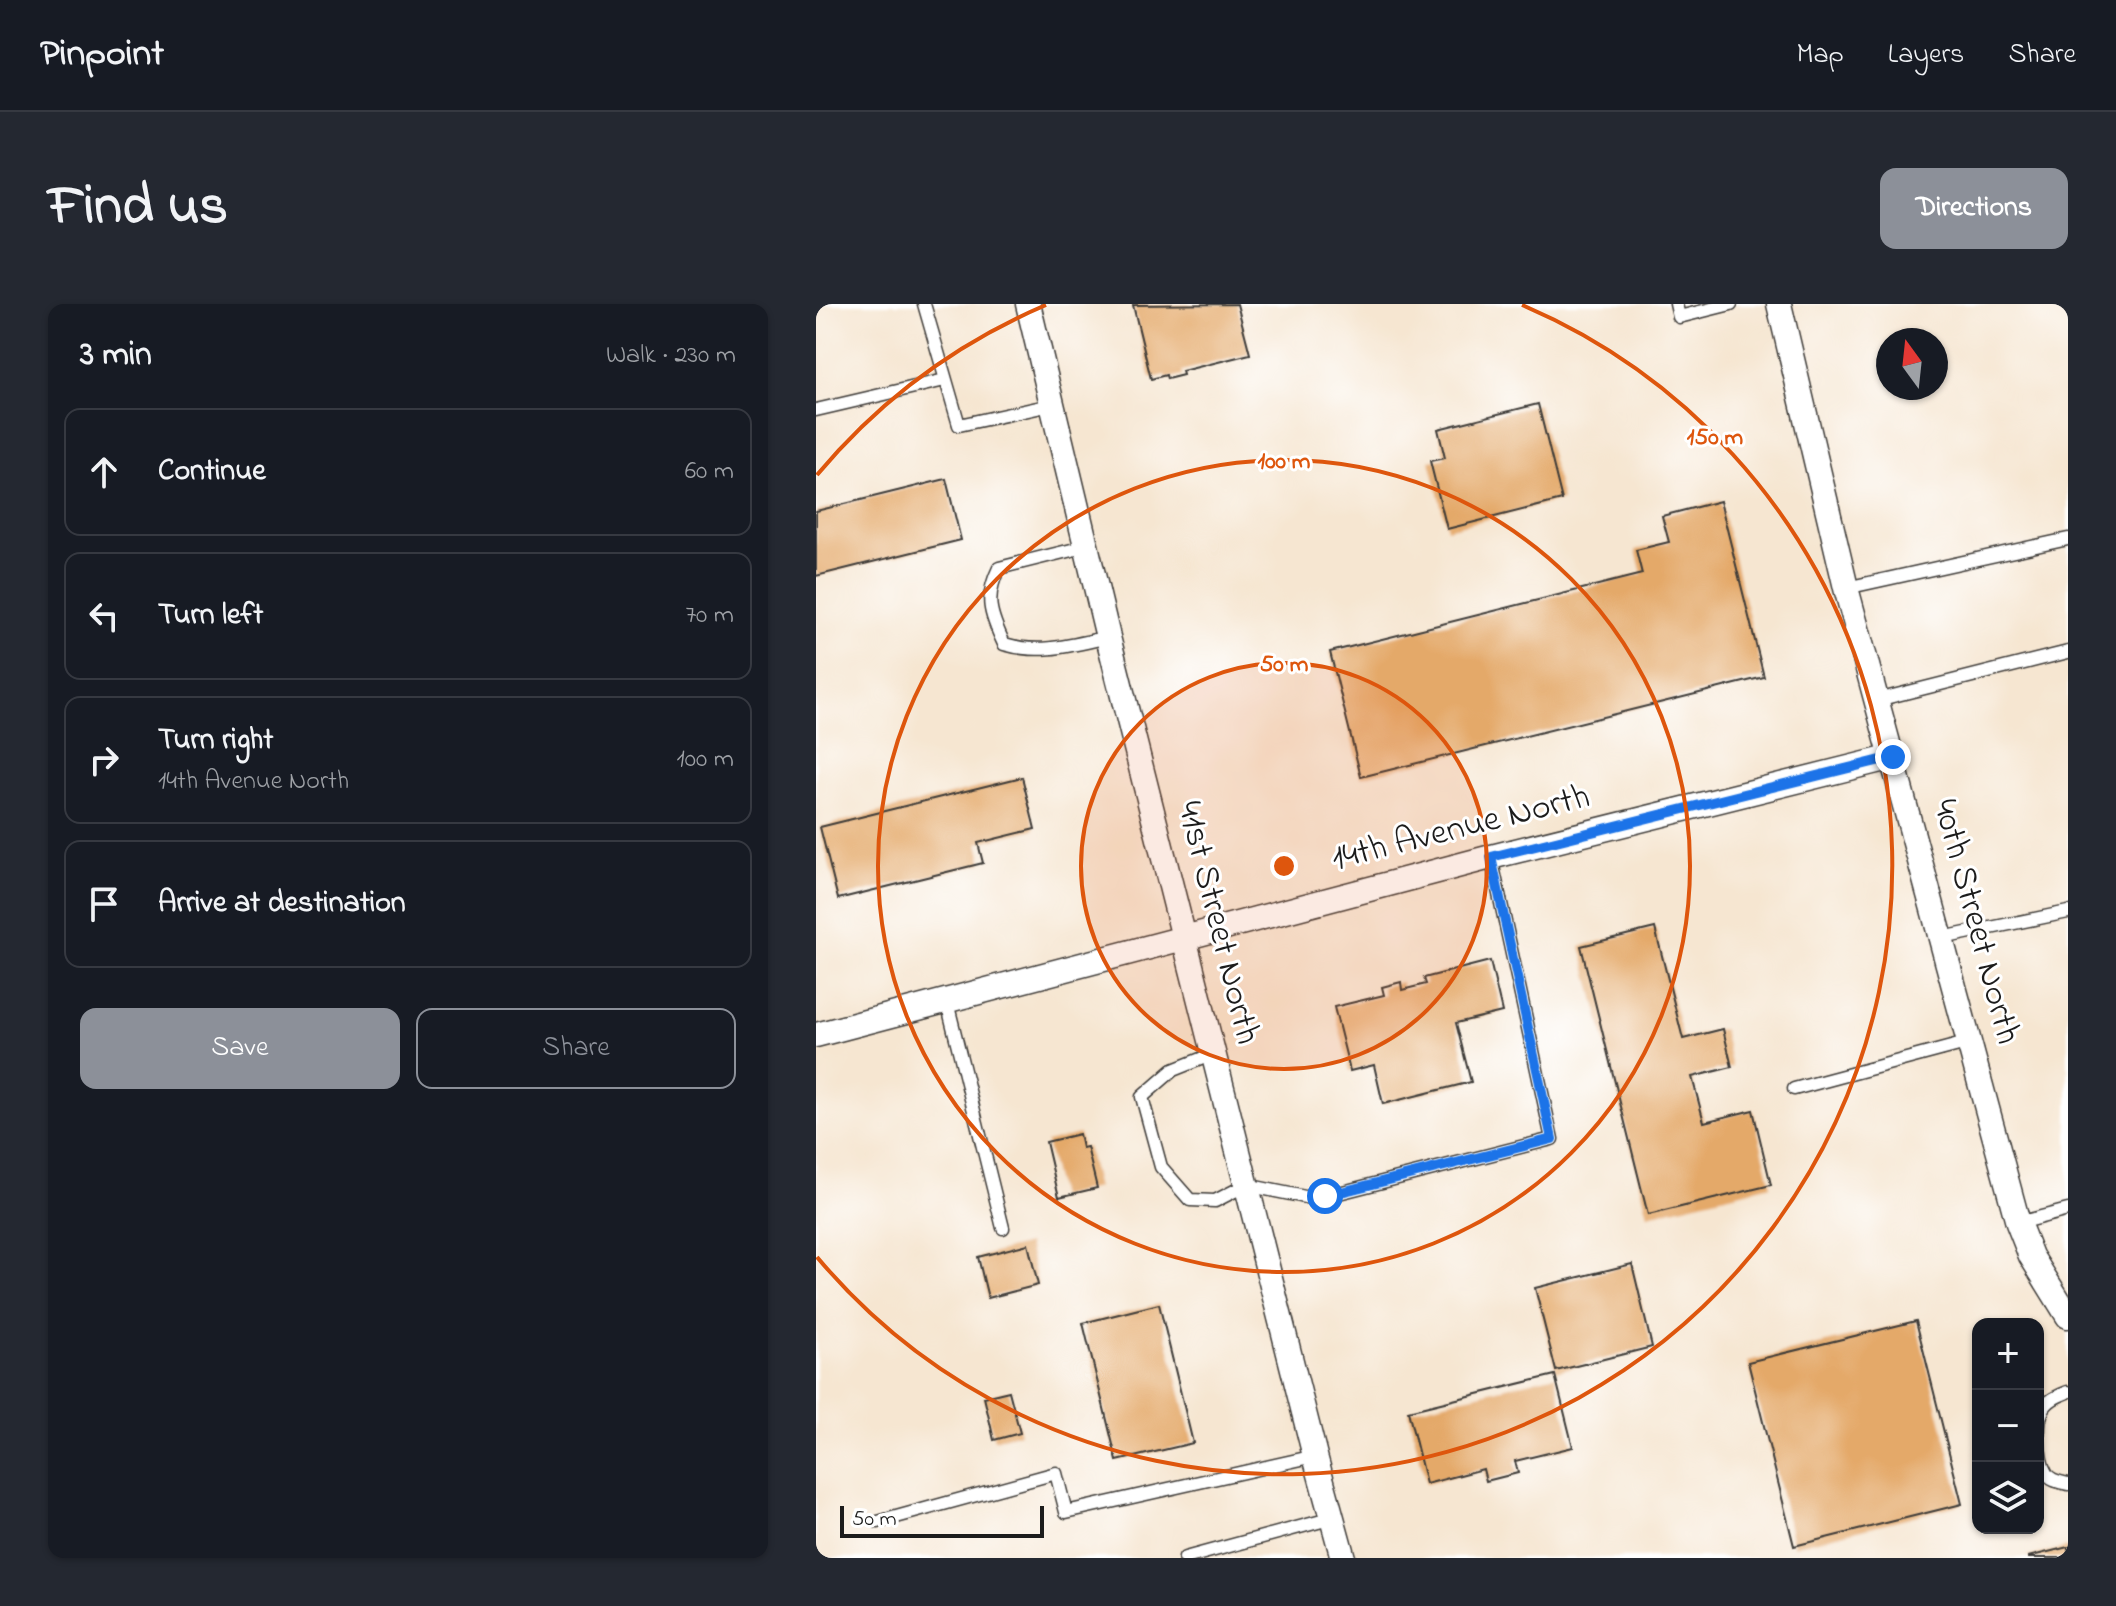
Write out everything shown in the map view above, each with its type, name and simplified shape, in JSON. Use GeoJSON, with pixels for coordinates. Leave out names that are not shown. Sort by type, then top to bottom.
{"type":"FeatureCollection","features":[{"type":"Feature","properties":{"kind":"street","name":"41st Street North"},"geometry":{"type":"LineString","coordinates":[[1028,304],[1108,637],[1343,1558]]}},
{"type":"Feature","properties":{"kind":"street","name":"40th Street North"},"geometry":{"type":"LineString","coordinates":[[1779,304],[1846,588],[2018,1223],[2031,1256],[2068,1316]]}},
{"type":"Feature","properties":{"kind":"street","name":"14th Avenue North"},"geometry":{"type":"LineString","coordinates":[[816,1035],[1491,857],[1893,757]]}},
{"type":"Feature","properties":{"kind":"lane"},"geometry":{"type":"LineString","coordinates":[[924,304],[959,425],[1051,405]]}},
{"type":"Feature","properties":{"kind":"lane"},"geometry":{"type":"LineString","coordinates":[[1676,304],[1679,317],[1731,304]]}},
{"type":"Feature","properties":{"kind":"lane"},"geometry":{"type":"LineString","coordinates":[[816,410],[945,380]]}},
{"type":"Feature","properties":{"kind":"lane"},"geometry":{"type":"LineString","coordinates":[[1846,588],[2068,539]]}},
{"type":"Feature","properties":{"kind":"lane"},"geometry":{"type":"LineString","coordinates":[[1088,546],[999,568],[988,589],[992,619],[1004,644],[1025,651],[1060,648],[1108,637]]}},
{"type":"Feature","properties":{"kind":"lane"},"geometry":{"type":"LineString","coordinates":[[1877,700],[2068,652]]}},
{"type":"Feature","properties":{"kind":"lane"},"geometry":{"type":"LineString","coordinates":[[1213,1054],[1173,1070],[1142,1097],[1161,1167],[1190,1200],[1215,1201],[1246,1185],[1315,1199],[1552,1139],[1491,857]]}},
{"type":"Feature","properties":{"kind":"lane"},"geometry":{"type":"LineString","coordinates":[[1942,938],[2068,912]]}},
{"type":"Feature","properties":{"kind":"lane"},"geometry":{"type":"LineString","coordinates":[[947,1002],[1003,1228]]}},
{"type":"Feature","properties":{"kind":"lane"},"geometry":{"type":"LineString","coordinates":[[1794,1089],[1970,1042]]}},
{"type":"Feature","properties":{"kind":"lane"},"geometry":{"type":"LineString","coordinates":[[2018,1223],[2068,1210]]}},
{"type":"Feature","properties":{"kind":"lane"},"geometry":{"type":"LineString","coordinates":[[2068,1392],[2053,1398],[2043,1408],[2038,1435],[2046,1473],[2055,1481],[2068,1484]]}},
{"type":"Feature","properties":{"kind":"lane"},"geometry":{"type":"LineString","coordinates":[[878,1522],[1056,1473],[1066,1512],[1315,1456]]}},
{"type":"Feature","properties":{"kind":"lane"},"geometry":{"type":"LineString","coordinates":[[1185,1558],[1333,1518]]}},
{"type":"Feature","properties":{"kind":"building"},"geometry":{"type":"Polygon","coordinates":[[[1237,304],[1250,354],[1182,371],[1183,375],[1151,379],[1133,305],[1237,304]]]}},
{"type":"Feature","properties":{"kind":"building"},"geometry":{"type":"Polygon","coordinates":[[[1538,404],[1562,500],[1447,529],[1430,461],[1445,458],[1438,429],[1538,404]]]}},
{"type":"Feature","properties":{"kind":"building"},"geometry":{"type":"Polygon","coordinates":[[[946,479],[961,540],[816,576],[816,511],[946,479]]]}},
{"type":"Feature","properties":{"kind":"building"},"geometry":{"type":"Polygon","coordinates":[[[1720,501],[1764,677],[1361,777],[1330,652],[1642,574],[1636,550],[1669,542],[1662,516],[1720,501]]]}},
{"type":"Feature","properties":{"kind":"building"},"geometry":{"type":"Polygon","coordinates":[[[1022,777],[1035,829],[978,843],[983,863],[838,899],[820,827],[1022,777]]]}},
{"type":"Feature","properties":{"kind":"building"},"geometry":{"type":"Polygon","coordinates":[[[1655,928],[1683,1039],[1723,1029],[1732,1067],[1692,1077],[1704,1122],[1753,1110],[1771,1185],[1648,1215],[1581,946],[1655,928]]]}},
{"type":"Feature","properties":{"kind":"building"},"geometry":{"type":"Polygon","coordinates":[[[1490,961],[1502,1012],[1456,1023],[1471,1082],[1383,1104],[1374,1065],[1350,1071],[1334,1007],[1384,995],[1382,987],[1401,982],[1402,990],[1426,984],[1424,978],[1490,961]]]}},
{"type":"Feature","properties":{"kind":"building"},"geometry":{"type":"Polygon","coordinates":[[[1079,1134],[1082,1148],[1087,1147],[1097,1188],[1059,1197],[1046,1142],[1079,1134]]]}},
{"type":"Feature","properties":{"kind":"building"},"geometry":{"type":"Polygon","coordinates":[[[1028,1244],[1038,1285],[988,1298],[978,1257],[1028,1244]]]}},
{"type":"Feature","properties":{"kind":"building"},"geometry":{"type":"Polygon","coordinates":[[[1632,1264],[1652,1347],[1556,1371],[1535,1288],[1632,1264]]]}},
{"type":"Feature","properties":{"kind":"building"},"geometry":{"type":"Polygon","coordinates":[[[1159,1304],[1193,1443],[1117,1461],[1083,1323],[1159,1304]]]}},
{"type":"Feature","properties":{"kind":"building"},"geometry":{"type":"Polygon","coordinates":[[[1916,1321],[1962,1504],[1794,1546],[1748,1362],[1916,1321]]]}},
{"type":"Feature","properties":{"kind":"building"},"geometry":{"type":"Polygon","coordinates":[[[1555,1375],[1573,1447],[1515,1461],[1518,1473],[1486,1481],[1483,1469],[1426,1484],[1408,1411],[1555,1375]]]}},
{"type":"Feature","properties":{"kind":"building"},"geometry":{"type":"Polygon","coordinates":[[[1009,1391],[1020,1433],[994,1440],[984,1397],[1009,1391]]]}},
{"type":"Feature","properties":{"kind":"building"},"geometry":{"type":"Polygon","coordinates":[[[2068,1547],[2068,1558],[2028,1558],[2028,1557],[2068,1547]]]}},
{"type":"Feature","properties":{"kind":"route"},"geometry":{"type":"LineString","coordinates":[[1325,1196],[1552,1139],[1491,857],[1893,757]]}}]}
